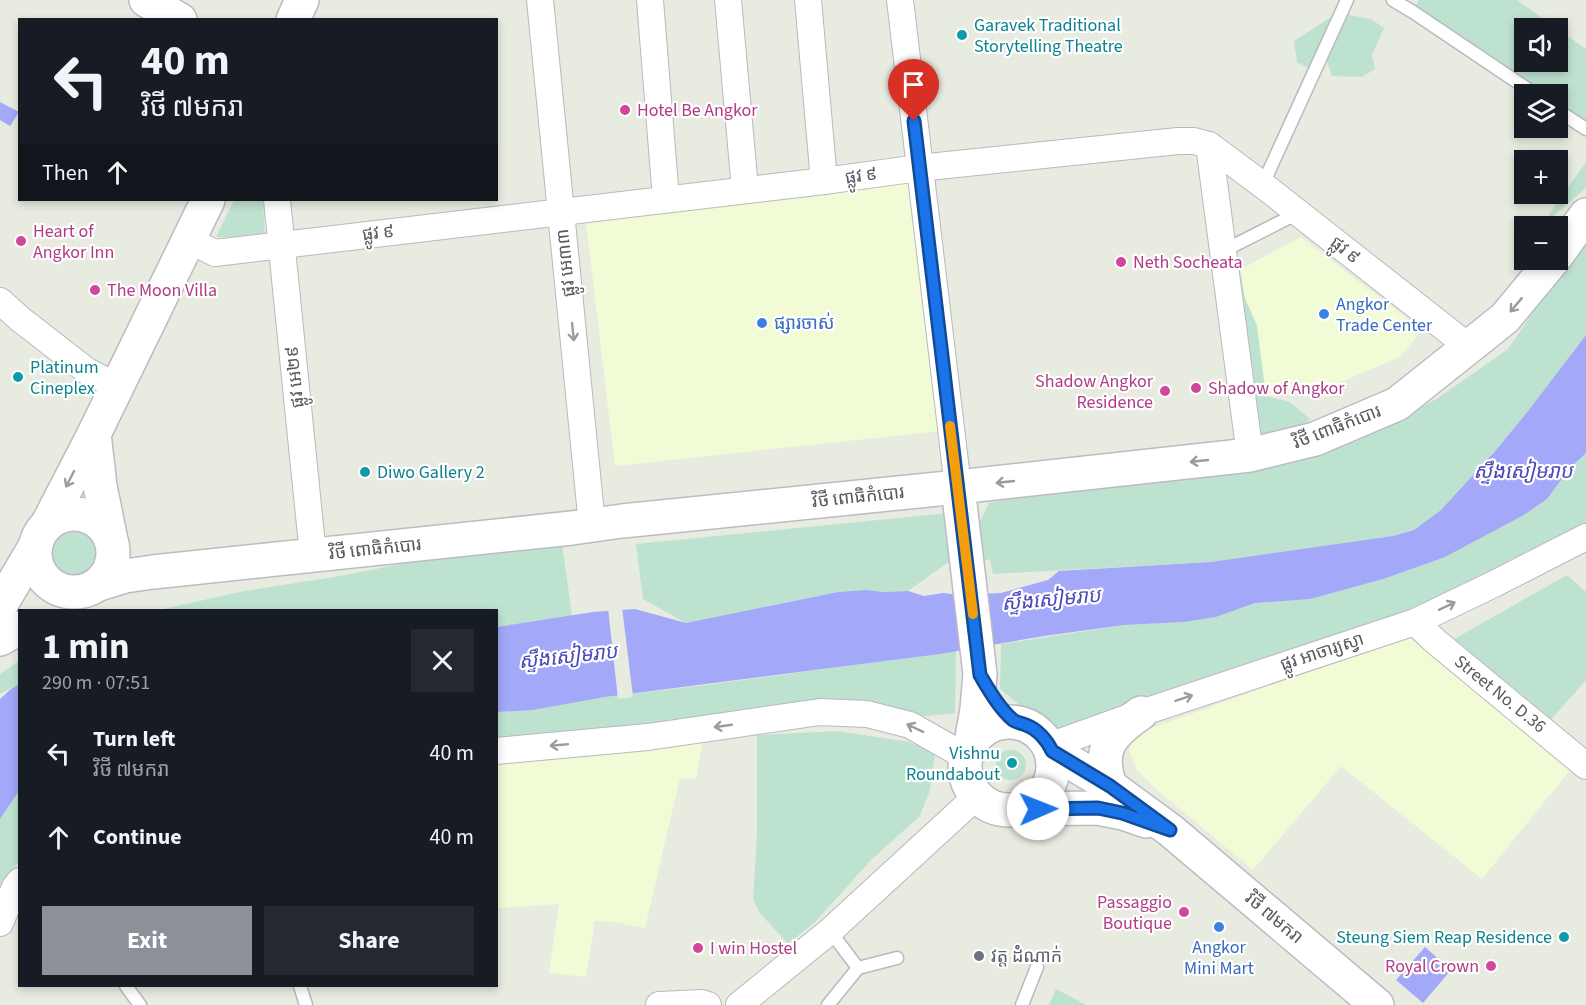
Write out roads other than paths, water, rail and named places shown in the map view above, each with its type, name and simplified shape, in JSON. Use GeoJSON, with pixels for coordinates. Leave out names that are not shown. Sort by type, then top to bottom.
{"type":"FeatureCollection","features":[{"type":"Feature","properties":{"kind":"main road"},"geometry":{"type":"LineString","coordinates":[[146,0],[177,18]]}},
{"type":"Feature","properties":{"kind":"main road"},"geometry":{"type":"LineString","coordinates":[[294,18],[302,0]]}},
{"type":"Feature","properties":{"kind":"main road"},"geometry":{"type":"LineString","coordinates":[[0,606],[41,535],[93,434],[208,201]]}},
{"type":"Feature","properties":{"kind":"main road"},"geometry":{"type":"LineString","coordinates":[[1568,240],[1586,215]]}},
{"type":"Feature","properties":{"kind":"main road","name":"វិថី ពោធិកំបោរ"},"geometry":{"type":"LineString","coordinates":[[88,588],[125,576],[153,572],[1250,455],[1315,439],[1397,404],[1505,318],[1545,270]]}},
{"type":"Feature","properties":{"kind":"main road"},"geometry":{"type":"LineString","coordinates":[[51,609],[107,575],[112,565],[114,553],[100,486],[93,434]]}},
{"type":"Feature","properties":{"kind":"main road"},"geometry":{"type":"LineString","coordinates":[[958,487],[979,665],[977,709],[968,750],[965,767],[966,778],[977,796],[989,805],[1004,810],[1019,809],[1032,804],[1044,794],[1051,781],[1054,766],[1050,748],[1040,734],[1028,725],[1014,722],[997,723],[982,730],[968,750]]}},
{"type":"Feature","properties":{"kind":"main road"},"geometry":{"type":"LineString","coordinates":[[88,588],[65,591],[59,589],[44,579],[38,569],[35,557],[41,535],[61,516],[75,514],[88,516],[100,524],[126,555],[153,572]]}},
{"type":"Feature","properties":{"kind":"main road"},"geometry":{"type":"LineString","coordinates":[[0,639],[18,629]]}},
{"type":"Feature","properties":{"kind":"main road"},"geometry":{"type":"LineString","coordinates":[[979,665],[997,702],[1014,722]]}},
{"type":"Feature","properties":{"kind":"main road"},"geometry":{"type":"LineString","coordinates":[[1110,786],[1105,770],[1105,754],[1112,738],[1123,725],[1141,713]]}},
{"type":"Feature","properties":{"kind":"main road","name":"វិថី ៧មករា"},"geometry":{"type":"LineString","coordinates":[[1050,748],[1110,786],[1170,830],[1377,1005]]}},
{"type":"Feature","properties":{"kind":"main road","name":"វិថី ៧មករា"},"geometry":{"type":"LineString","coordinates":[[1019,809],[1098,808],[1122,813],[1170,830]]}},
{"type":"Feature","properties":{"kind":"street","name":"ផ្លូវ អេ៣៣"},"geometry":{"type":"LineString","coordinates":[[540,0],[592,525]]}},
{"type":"Feature","properties":{"kind":"street"},"geometry":{"type":"LineString","coordinates":[[650,0],[666,199]]}},
{"type":"Feature","properties":{"kind":"street"},"geometry":{"type":"LineString","coordinates":[[728,0],[745,189]]}},
{"type":"Feature","properties":{"kind":"street"},"geometry":{"type":"LineString","coordinates":[[808,0],[824,181]]}},
{"type":"Feature","properties":{"kind":"street"},"geometry":{"type":"LineString","coordinates":[[900,0],[958,487]]}},
{"type":"Feature","properties":{"kind":"street","name":"ផ្លូវ ៩"},"geometry":{"type":"LineString","coordinates":[[188,240],[215,253],[919,168],[1194,141],[1209,145],[1264,186],[1469,347]]}},
{"type":"Feature","properties":{"kind":"street"},"geometry":{"type":"LineString","coordinates":[[1209,145],[1250,455]]}},
{"type":"Feature","properties":{"kind":"street","name":"ផ្លូវ អេ២៩"},"geometry":{"type":"LineString","coordinates":[[277,201],[313,555]]}},
{"type":"Feature","properties":{"kind":"street"},"geometry":{"type":"LineString","coordinates":[[0,301],[87,371],[116,386]]}},
{"type":"Feature","properties":{"kind":"street","name":"ផ្លូវ អាចារ្យស្វា"},"geometry":{"type":"LineString","coordinates":[[1050,748],[1141,713],[1415,622],[1586,537]]}},
{"type":"Feature","properties":{"kind":"street","name":"Street No. D.36"},"geometry":{"type":"LineString","coordinates":[[1415,622],[1586,766]]}},
{"type":"Feature","properties":{"kind":"street"},"geometry":{"type":"LineString","coordinates":[[498,750],[648,737],[820,712],[867,714],[910,725],[968,750]]}},
{"type":"Feature","properties":{"kind":"street"},"geometry":{"type":"LineString","coordinates":[[739,1005],[830,931],[977,796]]}},
{"type":"Feature","properties":{"kind":"street"},"geometry":{"type":"LineString","coordinates":[[0,923],[18,886]]}},
{"type":"Feature","properties":{"kind":"street"},"geometry":{"type":"LineString","coordinates":[[659,1005],[702,1003],[708,1005]]}},
{"type":"Feature","properties":{"kind":"lane"},"geometry":{"type":"LineString","coordinates":[[1264,186],[1347,0]]}},
{"type":"Feature","properties":{"kind":"lane"},"geometry":{"type":"LineString","coordinates":[[1393,0],[1520,84]]}},
{"type":"Feature","properties":{"kind":"lane"},"geometry":{"type":"LineString","coordinates":[[1568,117],[1586,129]]}},
{"type":"Feature","properties":{"kind":"lane"},"geometry":{"type":"LineString","coordinates":[[1223,251],[1298,213]]}},
{"type":"Feature","properties":{"kind":"lane"},"geometry":{"type":"LineString","coordinates":[[830,931],[858,968]]}},
{"type":"Feature","properties":{"kind":"lane"},"geometry":{"type":"LineString","coordinates":[[828,1005],[858,968],[897,958]]}},
{"type":"Feature","properties":{"kind":"lane"},"geometry":{"type":"LineString","coordinates":[[1022,1005],[1037,967]]}},
{"type":"Feature","properties":{"kind":"lane"},"geometry":{"type":"LineString","coordinates":[[127,987],[140,1005]]}},
{"type":"Feature","properties":{"kind":"lane"},"geometry":{"type":"LineString","coordinates":[[300,987],[306,1005]]}},
{"type":"Feature","properties":{"kind":"water"},"geometry":{"type":"Polygon","coordinates":[[[0,102],[18,111],[10,126],[0,120],[0,102]]]}},
{"type":"Feature","properties":{"kind":"water","name":"ស្ទឹងសៀមរាប"},"geometry":{"type":"Polygon","coordinates":[[[1586,335],[1586,453],[1570,468],[1547,499],[1524,515],[1445,557],[1383,579],[1310,599],[1255,603],[1216,617],[1184,622],[1124,625],[940,654],[605,697],[533,710],[498,712],[498,627],[593,612],[635,609],[686,623],[838,592],[866,590],[908,591],[924,596],[943,593],[959,595],[1001,593],[1048,580],[1059,571],[1211,562],[1393,536],[1414,530],[1441,510],[1528,411],[1586,335]]]}},
{"type":"Feature","properties":{"kind":"water"},"geometry":{"type":"Polygon","coordinates":[[[18,685],[18,792],[0,819],[0,699],[18,685]]]}},
{"type":"Feature","properties":{"kind":"water"},"geometry":{"type":"Polygon","coordinates":[[[1425,947],[1451,970],[1423,1003],[1396,980],[1425,947]]]}},
{"type":"Feature","properties":{"kind":"place","name":"Garavek Traditional Storytelling Theatre"},"geometry":{"type":"Point","coordinates":[962,35]}},
{"type":"Feature","properties":{"kind":"place","name":"Hotel Be Angkor"},"geometry":{"type":"Point","coordinates":[625,110]}},
{"type":"Feature","properties":{"kind":"place","name":"Heart of Angkor Inn"},"geometry":{"type":"Point","coordinates":[21,241]}},
{"type":"Feature","properties":{"kind":"place","name":"Neth Socheata"},"geometry":{"type":"Point","coordinates":[1121,262]}},
{"type":"Feature","properties":{"kind":"place","name":"The Moon Villa"},"geometry":{"type":"Point","coordinates":[95,290]}},
{"type":"Feature","properties":{"kind":"place","name":"Angkor Trade Center"},"geometry":{"type":"Point","coordinates":[1324,314]}},
{"type":"Feature","properties":{"kind":"place","name":"ផ្សារចាស់"},"geometry":{"type":"Point","coordinates":[762,323]}},
{"type":"Feature","properties":{"kind":"place","name":"Platinum Cineplex"},"geometry":{"type":"Point","coordinates":[18,377]}},
{"type":"Feature","properties":{"kind":"place","name":"Shadow of Angkor"},"geometry":{"type":"Point","coordinates":[1196,388]}},
{"type":"Feature","properties":{"kind":"place","name":"Shadow Angkor Residence"},"geometry":{"type":"Point","coordinates":[1165,391]}},
{"type":"Feature","properties":{"kind":"place","name":"Diwo Gallery 2"},"geometry":{"type":"Point","coordinates":[365,472]}},
{"type":"Feature","properties":{"kind":"place","name":"Vishnu Roundabout"},"geometry":{"type":"Point","coordinates":[1012,763]}},
{"type":"Feature","properties":{"kind":"place","name":"Passaggio Boutique"},"geometry":{"type":"Point","coordinates":[1184,912]}},
{"type":"Feature","properties":{"kind":"place","name":"Angkor Mini Mart"},"geometry":{"type":"Point","coordinates":[1219,927]}},
{"type":"Feature","properties":{"kind":"place","name":"Steung Siem Reap Residence"},"geometry":{"type":"Point","coordinates":[1564,937]}},
{"type":"Feature","properties":{"kind":"place","name":"I win Hostel"},"geometry":{"type":"Point","coordinates":[698,948]}},
{"type":"Feature","properties":{"kind":"place","name":"វត្ត ដំំណាក់"},"geometry":{"type":"Point","coordinates":[979,956]}},
{"type":"Feature","properties":{"kind":"place","name":"Royal Crown"},"geometry":{"type":"Point","coordinates":[1491,966]}}]}
